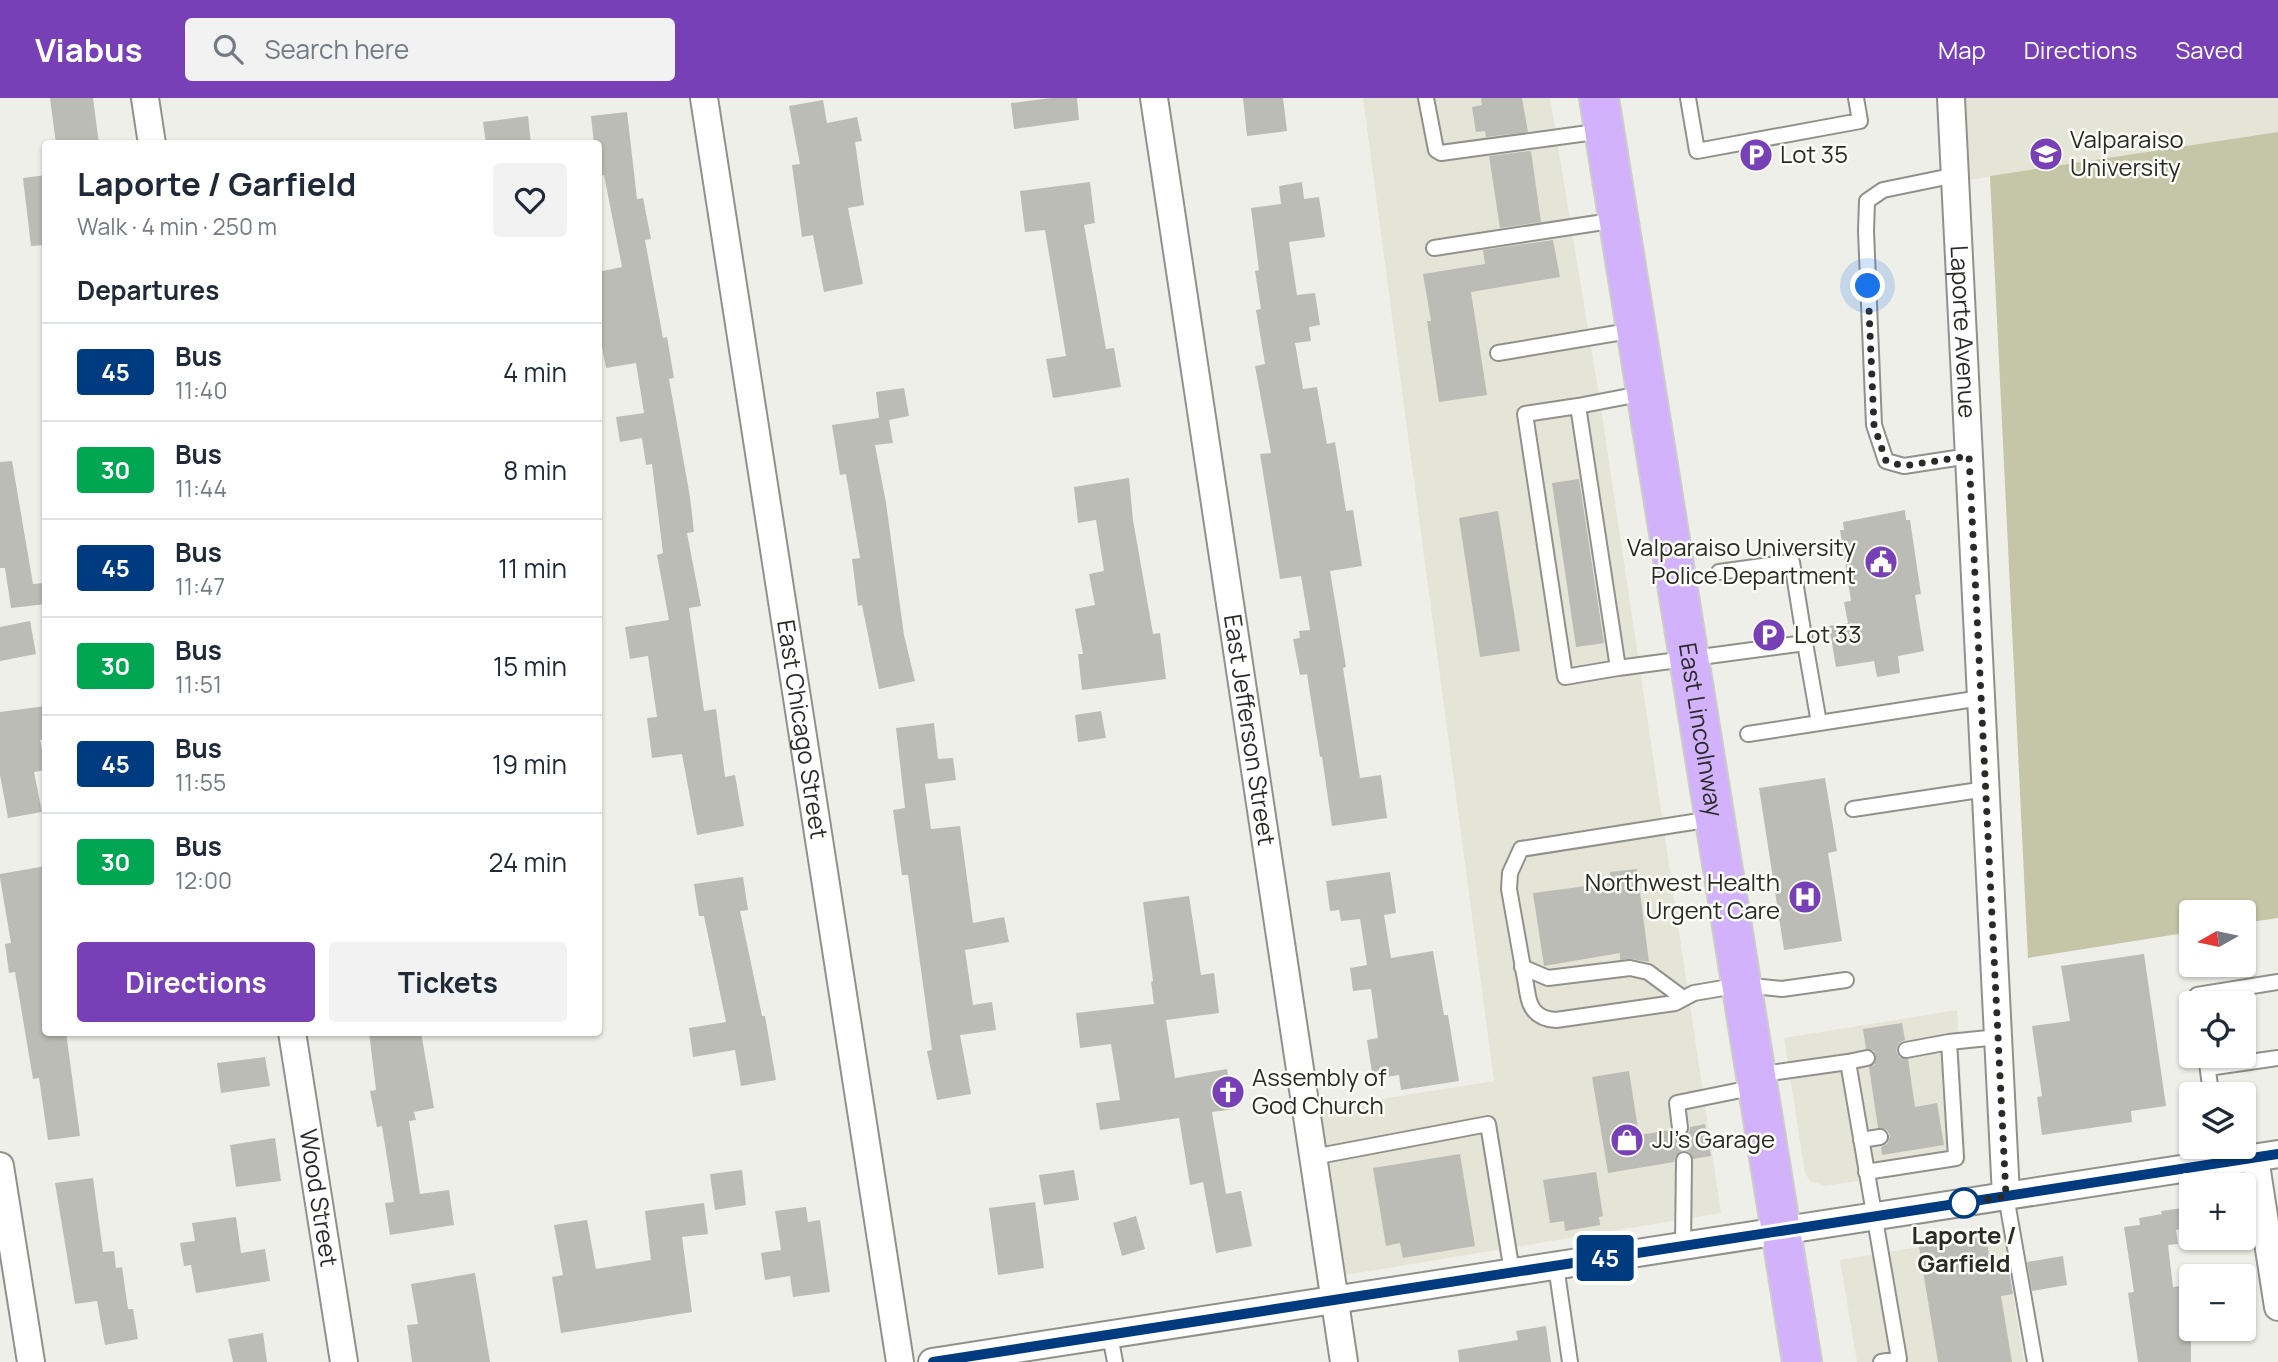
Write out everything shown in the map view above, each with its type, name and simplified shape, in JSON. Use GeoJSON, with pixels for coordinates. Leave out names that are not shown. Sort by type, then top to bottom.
{"type":"FeatureCollection","features":[{"type":"Feature","properties":{"kind":"main road","name":"East Lincolnway"},"geometry":{"type":"LineString","coordinates":[[1602,114],[1802,1362]]}},
{"type":"Feature","properties":{"kind":"street"},"geometry":{"type":"LineString","coordinates":[[145,98],[151,140]]}},
{"type":"Feature","properties":{"kind":"street","name":"East Chicago Street"},"geometry":{"type":"LineString","coordinates":[[704,98],[900,1362]]}},
{"type":"Feature","properties":{"kind":"street","name":"East Jefferson Street"},"geometry":{"type":"LineString","coordinates":[[1154,98],[1344,1362]]}},
{"type":"Feature","properties":{"kind":"street","name":"Laporte Avenue"},"geometry":{"type":"LineString","coordinates":[[1951,98],[2006,1196]]}},
{"type":"Feature","properties":{"kind":"street","name":"Wood Street"},"geometry":{"type":"LineString","coordinates":[[293,1036],[344,1362]]}},
{"type":"Feature","properties":{"kind":"street"},"geometry":{"type":"LineString","coordinates":[[2266,1156],[2277,1293]]}},
{"type":"Feature","properties":{"kind":"street"},"geometry":{"type":"LineString","coordinates":[[932,1362],[2006,1196],[2198,1159]]}},
{"type":"Feature","properties":{"kind":"street"},"geometry":{"type":"LineString","coordinates":[[0,1166],[31,1362]]}},
{"type":"Feature","properties":{"kind":"lane"},"geometry":{"type":"LineString","coordinates":[[1426,98],[1436,150],[1441,153],[1602,114]]}},
{"type":"Feature","properties":{"kind":"lane"},"geometry":{"type":"LineString","coordinates":[[1688,98],[1697,151],[1860,121],[1856,98]]}},
{"type":"Feature","properties":{"kind":"lane"},"geometry":{"type":"LineString","coordinates":[[1955,175],[1883,190],[1867,201],[1874,425],[1886,461],[1903,466],[1969,456]]}},
{"type":"Feature","properties":{"kind":"lane"},"geometry":{"type":"LineString","coordinates":[[1434,248],[1618,220]]}},
{"type":"Feature","properties":{"kind":"lane"},"geometry":{"type":"LineString","coordinates":[[1498,353],[1636,329]]}},
{"type":"Feature","properties":{"kind":"lane"},"geometry":{"type":"LineString","coordinates":[[1646,393],[1525,414],[1565,677],[1689,657],[1805,643]]}},
{"type":"Feature","properties":{"kind":"lane"},"geometry":{"type":"LineString","coordinates":[[1578,406],[1618,668]]}},
{"type":"Feature","properties":{"kind":"lane"},"geometry":{"type":"LineString","coordinates":[[1720,572],[1792,562],[1819,723]]}},
{"type":"Feature","properties":{"kind":"lane"},"geometry":{"type":"LineString","coordinates":[[1748,734],[1981,698]]}},
{"type":"Feature","properties":{"kind":"lane"},"geometry":{"type":"LineString","coordinates":[[1853,809],[1986,789]]}},
{"type":"Feature","properties":{"kind":"lane"},"geometry":{"type":"LineString","coordinates":[[1715,818],[1521,849],[1510,873],[1509,890],[1529,1002],[1541,1017],[1548,1020],[1675,1003],[1694,992],[1741,985],[1782,989],[1846,980]]}},
{"type":"Feature","properties":{"kind":"lane"},"geometry":{"type":"LineString","coordinates":[[1522,967],[1548,978],[1630,968],[1648,972],[1683,999]]}},
{"type":"Feature","properties":{"kind":"lane"},"geometry":{"type":"LineString","coordinates":[[2222,991],[2278,982]]}},
{"type":"Feature","properties":{"kind":"lane"},"geometry":{"type":"LineString","coordinates":[[1906,1050],[1998,1037]]}},
{"type":"Feature","properties":{"kind":"lane"},"geometry":{"type":"LineString","coordinates":[[1866,1172],[1956,1158],[1947,1125],[1949,1042]]}},
{"type":"Feature","properties":{"kind":"lane"},"geometry":{"type":"LineString","coordinates":[[1680,1128],[1677,1103],[1757,1081],[1867,1058]]}},
{"type":"Feature","properties":{"kind":"lane"},"geometry":{"type":"LineString","coordinates":[[2256,1059],[2278,1058]]}},
{"type":"Feature","properties":{"kind":"lane"},"geometry":{"type":"LineString","coordinates":[[1847,1062],[1899,1359],[1881,1362]]}},
{"type":"Feature","properties":{"kind":"lane"},"geometry":{"type":"LineString","coordinates":[[1313,1157],[1488,1124],[1512,1272]]}},
{"type":"Feature","properties":{"kind":"lane"},"geometry":{"type":"LineString","coordinates":[[1861,1140],[1880,1137]]}},
{"type":"Feature","properties":{"kind":"lane"},"geometry":{"type":"LineString","coordinates":[[1683,1246],[1684,1160]]}},
{"type":"Feature","properties":{"kind":"lane"},"geometry":{"type":"LineString","coordinates":[[2006,1196],[2035,1362]]}},
{"type":"Feature","properties":{"kind":"lane"},"geometry":{"type":"LineString","coordinates":[[1556,1266],[1570,1362]]}},
{"type":"Feature","properties":{"kind":"lane"},"geometry":{"type":"LineString","coordinates":[[1110,1335],[1115,1362]]}},
{"type":"Feature","properties":{"kind":"shaded area"},"geometry":{"type":"Polygon","coordinates":[[[1363,98],[1550,98],[1600,401],[1721,1213],[1345,1275],[1319,1109],[1494,1081],[1363,98]]]}},
{"type":"Feature","properties":{"kind":"shaded area","name":"Valparaiso University"},"geometry":{"type":"Polygon","coordinates":[[[1951,98],[2278,98],[2278,132],[1956,182],[1951,98]]]}},
{"type":"Feature","properties":{"kind":"shaded area"},"geometry":{"type":"Polygon","coordinates":[[[1957,1010],[1966,1163],[1825,1186],[1810,1181],[1805,1173],[1784,1038],[1957,1010]]]}},
{"type":"Feature","properties":{"kind":"shaded area"},"geometry":{"type":"Polygon","coordinates":[[[2003,1233],[2024,1362],[1857,1362],[1840,1260],[2003,1233]]]}},
{"type":"Feature","properties":{"kind":"green space"},"geometry":{"type":"Polygon","coordinates":[[[2278,132],[2278,918],[2256,921],[2256,900],[2179,900],[2179,934],[2028,958],[1990,176],[2278,132]]]}},
{"type":"Feature","properties":{"kind":"building"},"geometry":{"type":"Polygon","coordinates":[[[50,98],[93,98],[98,140],[55,140],[50,98]]]}},
{"type":"Feature","properties":{"kind":"building"},"geometry":{"type":"Polygon","coordinates":[[[1077,98],[1079,120],[1014,129],[1011,103],[1077,98]]]}},
{"type":"Feature","properties":{"kind":"building"},"geometry":{"type":"Polygon","coordinates":[[[1243,98],[1283,98],[1287,131],[1247,136],[1243,98]]]}},
{"type":"Feature","properties":{"kind":"building"},"geometry":{"type":"Polygon","coordinates":[[[1481,98],[1522,98],[1528,132],[1486,137],[1485,131],[1476,132],[1472,107],[1482,105],[1481,98]]]}},
{"type":"Feature","properties":{"kind":"building"},"geometry":{"type":"Polygon","coordinates":[[[823,100],[827,123],[857,117],[862,141],[855,142],[864,205],[848,208],[863,284],[824,292],[813,235],[802,237],[792,165],[800,164],[789,106],[823,100]]]}},
{"type":"Feature","properties":{"kind":"building"},"geometry":{"type":"Polygon","coordinates":[[[627,112],[637,199],[643,198],[651,239],[645,240],[663,338],[667,337],[674,378],[669,379],[690,497],[694,532],[687,533],[701,606],[689,608],[704,711],[716,709],[725,777],[735,775],[744,826],[697,835],[682,754],[652,758],[647,718],[657,717],[648,656],[630,659],[625,627],[669,620],[657,555],[663,553],[652,464],[646,465],[642,438],[620,442],[616,417],[644,413],[636,363],[606,368],[602,347],[602,271],[622,267],[602,175],[602,140],[594,140],[591,116],[627,112]]]}},
{"type":"Feature","properties":{"kind":"building"},"geometry":{"type":"Polygon","coordinates":[[[528,116],[531,140],[485,140],[483,122],[528,116]]]}},
{"type":"Feature","properties":{"kind":"building"},"geometry":{"type":"Polygon","coordinates":[[[1531,151],[1541,222],[1500,228],[1489,156],[1531,151]]]}},
{"type":"Feature","properties":{"kind":"building"},"geometry":{"type":"Polygon","coordinates":[[[42,176],[42,245],[31,246],[23,178],[42,176]]]}},
{"type":"Feature","properties":{"kind":"building"},"geometry":{"type":"Polygon","coordinates":[[[1090,182],[1095,223],[1084,225],[1106,349],[1114,348],[1121,387],[1053,398],[1046,359],[1066,356],[1045,230],[1025,232],[1020,191],[1090,182]]]}},
{"type":"Feature","properties":{"kind":"building"},"geometry":{"type":"Polygon","coordinates":[[[1302,182],[1304,199],[1319,197],[1325,237],[1289,242],[1297,295],[1315,293],[1320,325],[1309,327],[1311,341],[1295,343],[1303,389],[1317,387],[1327,444],[1335,442],[1346,511],[1353,510],[1362,566],[1330,571],[1360,778],[1381,775],[1387,818],[1332,826],[1307,674],[1300,675],[1293,639],[1300,638],[1299,631],[1310,630],[1301,576],[1280,579],[1260,454],[1271,453],[1255,366],[1265,364],[1256,310],[1261,309],[1255,271],[1259,270],[1251,208],[1281,204],[1279,186],[1302,182]]]}},
{"type":"Feature","properties":{"kind":"building"},"geometry":{"type":"Polygon","coordinates":[[[1553,240],[1560,277],[1471,292],[1487,395],[1439,402],[1427,321],[1431,321],[1423,274],[1485,264],[1483,250],[1553,240]]]}},
{"type":"Feature","properties":{"kind":"building"},"geometry":{"type":"Polygon","coordinates":[[[904,388],[909,416],[889,420],[893,443],[875,445],[886,503],[904,635],[915,681],[879,689],[862,605],[858,606],[852,559],[860,558],[846,474],[840,475],[832,425],[879,418],[876,392],[904,388]]]}},
{"type":"Feature","properties":{"kind":"building"},"geometry":{"type":"Polygon","coordinates":[[[12,461],[33,584],[42,583],[42,604],[11,608],[5,568],[0,568],[0,462],[12,461]]]}},
{"type":"Feature","properties":{"kind":"building"},"geometry":{"type":"Polygon","coordinates":[[[1129,478],[1133,520],[1153,634],[1160,633],[1166,679],[1082,690],[1078,654],[1083,654],[1075,609],[1095,605],[1089,574],[1104,571],[1096,520],[1078,523],[1074,487],[1129,478]]]}},
{"type":"Feature","properties":{"kind":"building"},"geometry":{"type":"Polygon","coordinates":[[[1579,479],[1604,643],[1576,647],[1552,483],[1579,479]]]}},
{"type":"Feature","properties":{"kind":"building","name":"Valparaiso University Police Department"},"geometry":{"type":"Polygon","coordinates":[[[1905,510],[1906,520],[1910,520],[1921,594],[1915,595],[1924,651],[1898,656],[1900,673],[1877,677],[1874,661],[1836,667],[1829,626],[1848,623],[1844,602],[1851,601],[1840,530],[1844,530],[1843,522],[1905,510]]]}},
{"type":"Feature","properties":{"kind":"building"},"geometry":{"type":"Polygon","coordinates":[[[1498,511],[1520,651],[1480,657],[1459,518],[1498,511]]]}},
{"type":"Feature","properties":{"kind":"building"},"geometry":{"type":"Polygon","coordinates":[[[30,621],[36,654],[0,661],[0,627],[30,621]]]}},
{"type":"Feature","properties":{"kind":"building"},"geometry":{"type":"Polygon","coordinates":[[[42,707],[42,771],[34,772],[42,812],[8,818],[0,775],[0,712],[42,707]]]}},
{"type":"Feature","properties":{"kind":"building"},"geometry":{"type":"Polygon","coordinates":[[[1101,711],[1106,738],[1078,742],[1075,715],[1101,711]]]}},
{"type":"Feature","properties":{"kind":"building"},"geometry":{"type":"Polygon","coordinates":[[[934,723],[938,759],[953,758],[956,780],[925,784],[931,829],[960,826],[973,923],[1004,917],[1009,942],[965,950],[973,1005],[992,1002],[996,1030],[960,1035],[971,1094],[937,1100],[927,1051],[932,1050],[908,875],[902,875],[893,810],[905,808],[896,728],[934,723]]]}},
{"type":"Feature","properties":{"kind":"building","name":"Northwest Health Urgent Care"},"geometry":{"type":"Polygon","coordinates":[[[1825,778],[1837,851],[1828,853],[1842,941],[1784,950],[1759,788],[1825,778]]]}},
{"type":"Feature","properties":{"kind":"building"},"geometry":{"type":"Polygon","coordinates":[[[42,867],[42,1036],[67,1036],[80,1136],[48,1140],[39,1078],[33,1079],[15,972],[9,973],[5,944],[11,943],[0,874],[42,867]]]}},
{"type":"Feature","properties":{"kind":"building"},"geometry":{"type":"Polygon","coordinates":[[[1637,869],[1649,962],[1620,960],[1620,953],[1544,966],[1533,893],[1610,883],[1610,872],[1637,869]]]}},
{"type":"Feature","properties":{"kind":"building"},"geometry":{"type":"Polygon","coordinates":[[[1390,872],[1396,913],[1384,915],[1391,958],[1433,951],[1444,1015],[1448,1015],[1459,1081],[1401,1090],[1399,1075],[1373,1079],[1367,1040],[1378,1038],[1371,989],[1353,991],[1350,968],[1367,965],[1360,919],[1341,921],[1339,910],[1330,911],[1326,881],[1390,872]]]}},
{"type":"Feature","properties":{"kind":"building"},"geometry":{"type":"Polygon","coordinates":[[[743,877],[748,910],[740,911],[762,1016],[765,1016],[776,1080],[741,1086],[735,1050],[693,1057],[689,1028],[726,1022],[704,916],[699,916],[694,884],[743,877]]]}},
{"type":"Feature","properties":{"kind":"building"},"geometry":{"type":"Polygon","coordinates":[[[1189,896],[1201,975],[1214,973],[1219,1013],[1166,1020],[1175,1078],[1227,1069],[1234,1109],[1212,1112],[1226,1194],[1241,1191],[1252,1246],[1216,1253],[1203,1182],[1190,1185],[1179,1118],[1100,1130],[1096,1103],[1120,1100],[1111,1044],[1080,1048],[1076,1013],[1154,1004],[1143,902],[1189,896]]]}},
{"type":"Feature","properties":{"kind":"building"},"geometry":{"type":"Polygon","coordinates":[[[2144,954],[2166,1106],[2131,1111],[2132,1122],[2042,1135],[2037,1097],[2042,1096],[2032,1026],[2070,1021],[2061,966],[2144,954]]]}},
{"type":"Feature","properties":{"kind":"building"},"geometry":{"type":"Polygon","coordinates":[[[1902,1023],[1905,1040],[1899,1043],[1896,1051],[1899,1057],[1908,1059],[1915,1107],[1937,1103],[1944,1145],[1882,1155],[1881,1147],[1887,1144],[1890,1136],[1887,1130],[1878,1128],[1869,1067],[1874,1065],[1876,1057],[1874,1051],[1866,1049],[1863,1029],[1902,1023]]]}},
{"type":"Feature","properties":{"kind":"building"},"geometry":{"type":"Polygon","coordinates":[[[369,1036],[422,1036],[434,1108],[414,1112],[416,1120],[409,1121],[420,1194],[449,1190],[454,1225],[390,1235],[385,1203],[394,1202],[382,1126],[377,1127],[370,1091],[376,1090],[369,1036]]]}},
{"type":"Feature","properties":{"kind":"building"},"geometry":{"type":"Polygon","coordinates":[[[265,1057],[270,1086],[221,1093],[217,1063],[265,1057]]]}},
{"type":"Feature","properties":{"kind":"building"},"geometry":{"type":"Polygon","coordinates":[[[1629,1071],[1639,1135],[1671,1130],[1676,1137],[1682,1137],[1689,1132],[1690,1127],[1705,1124],[1711,1156],[1693,1159],[1689,1152],[1683,1150],[1676,1155],[1674,1162],[1608,1173],[1592,1077],[1629,1071]]]}},
{"type":"Feature","properties":{"kind":"building"},"geometry":{"type":"Polygon","coordinates":[[[275,1138],[281,1181],[236,1187],[230,1145],[275,1138]]]}},
{"type":"Feature","properties":{"kind":"building"},"geometry":{"type":"Polygon","coordinates":[[[1460,1154],[1475,1246],[1403,1258],[1400,1243],[1386,1246],[1373,1168],[1460,1154]]]}},
{"type":"Feature","properties":{"kind":"building"},"geometry":{"type":"Polygon","coordinates":[[[742,1170],[746,1205],[715,1210],[710,1174],[742,1170]]]}},
{"type":"Feature","properties":{"kind":"building"},"geometry":{"type":"Polygon","coordinates":[[[1074,1170],[1079,1200],[1044,1205],[1039,1175],[1074,1170]]]}},
{"type":"Feature","properties":{"kind":"building"},"geometry":{"type":"Polygon","coordinates":[[[1596,1172],[1603,1216],[1599,1217],[1600,1225],[1565,1231],[1564,1221],[1550,1223],[1543,1180],[1596,1172]]]}},
{"type":"Feature","properties":{"kind":"building"},"geometry":{"type":"Polygon","coordinates":[[[93,1178],[103,1252],[114,1251],[116,1268],[122,1267],[128,1309],[133,1309],[138,1339],[105,1345],[97,1301],[75,1304],[55,1183],[93,1178]]]}},
{"type":"Feature","properties":{"kind":"building"},"geometry":{"type":"Polygon","coordinates":[[[1035,1202],[1044,1268],[998,1275],[989,1208],[1035,1202]]]}},
{"type":"Feature","properties":{"kind":"building"},"geometry":{"type":"Polygon","coordinates":[[[704,1203],[708,1234],[682,1237],[692,1312],[561,1333],[552,1277],[563,1275],[554,1225],[587,1220],[596,1269],[651,1260],[645,1211],[704,1203]]]}},
{"type":"Feature","properties":{"kind":"building"},"geometry":{"type":"Polygon","coordinates":[[[806,1207],[808,1222],[820,1220],[830,1292],[793,1297],[790,1276],[765,1280],[761,1253],[781,1250],[775,1211],[806,1207]]]}},
{"type":"Feature","properties":{"kind":"building"},"geometry":{"type":"Polygon","coordinates":[[[2179,1209],[2179,1229],[2176,1230],[2178,1244],[2168,1245],[2173,1287],[2179,1286],[2179,1341],[2191,1341],[2191,1362],[2138,1362],[2128,1293],[2134,1292],[2124,1227],[2140,1225],[2139,1218],[2162,1214],[2161,1211],[2179,1209]]]}},
{"type":"Feature","properties":{"kind":"building"},"geometry":{"type":"Polygon","coordinates":[[[1136,1216],[1145,1249],[1122,1256],[1113,1223],[1136,1216]]]}},
{"type":"Feature","properties":{"kind":"building"},"geometry":{"type":"Polygon","coordinates":[[[236,1217],[241,1253],[265,1249],[270,1281],[196,1293],[191,1265],[184,1266],[180,1243],[195,1241],[192,1223],[236,1217]]]}},
{"type":"Feature","properties":{"kind":"building"},"geometry":{"type":"Polygon","coordinates":[[[1986,1236],[1991,1268],[2008,1265],[2013,1294],[2001,1296],[2012,1362],[1938,1362],[1919,1247],[1986,1236]]]}},
{"type":"Feature","properties":{"kind":"building"},"geometry":{"type":"Polygon","coordinates":[[[2063,1256],[2067,1285],[2032,1291],[2027,1262],[2063,1256]]]}},
{"type":"Feature","properties":{"kind":"building"},"geometry":{"type":"Polygon","coordinates":[[[475,1273],[490,1362],[412,1362],[407,1325],[418,1324],[411,1284],[475,1273]]]}},
{"type":"Feature","properties":{"kind":"building"},"geometry":{"type":"Polygon","coordinates":[[[1546,1326],[1551,1362],[1459,1362],[1458,1350],[1518,1340],[1516,1331],[1546,1326]]]}},
{"type":"Feature","properties":{"kind":"building"},"geometry":{"type":"Polygon","coordinates":[[[263,1333],[267,1362],[233,1362],[228,1339],[263,1333]]]}},
{"type":"Feature","properties":{"kind":"bus line","name":"45"},"geometry":{"type":"LineString","coordinates":[[933,1362],[2278,1154]]}},
{"type":"Feature","properties":{"kind":"place","name":"Valparaiso University"},"geometry":{"type":"Point","coordinates":[2046,154]}},
{"type":"Feature","properties":{"kind":"place","name":"Lot 35"},"geometry":{"type":"Point","coordinates":[1756,155]}},
{"type":"Feature","properties":{"kind":"place","name":"Valparaiso University Police Department"},"geometry":{"type":"Point","coordinates":[1881,562]}},
{"type":"Feature","properties":{"kind":"place","name":"Lot 33"},"geometry":{"type":"Point","coordinates":[1769,635]}},
{"type":"Feature","properties":{"kind":"place","name":"Northwest Health Urgent Care"},"geometry":{"type":"Point","coordinates":[1805,897]}},
{"type":"Feature","properties":{"kind":"place","name":"Assembly of God Church"},"geometry":{"type":"Point","coordinates":[1228,1092]}},
{"type":"Feature","properties":{"kind":"place","name":"JJ's Garage"},"geometry":{"type":"Point","coordinates":[1627,1140]}},
{"type":"Feature","properties":{"kind":"place","name":"Laporte / Garfield"},"geometry":{"type":"Point","coordinates":[1964,1203]}},
{"type":"Feature","properties":{"kind":"route"},"geometry":{"type":"LineString","coordinates":[[1868,286],[1874,425],[1886,461],[1903,466],[1969,456],[2006,1196],[1953,1205],[1964,1203]]}}]}
